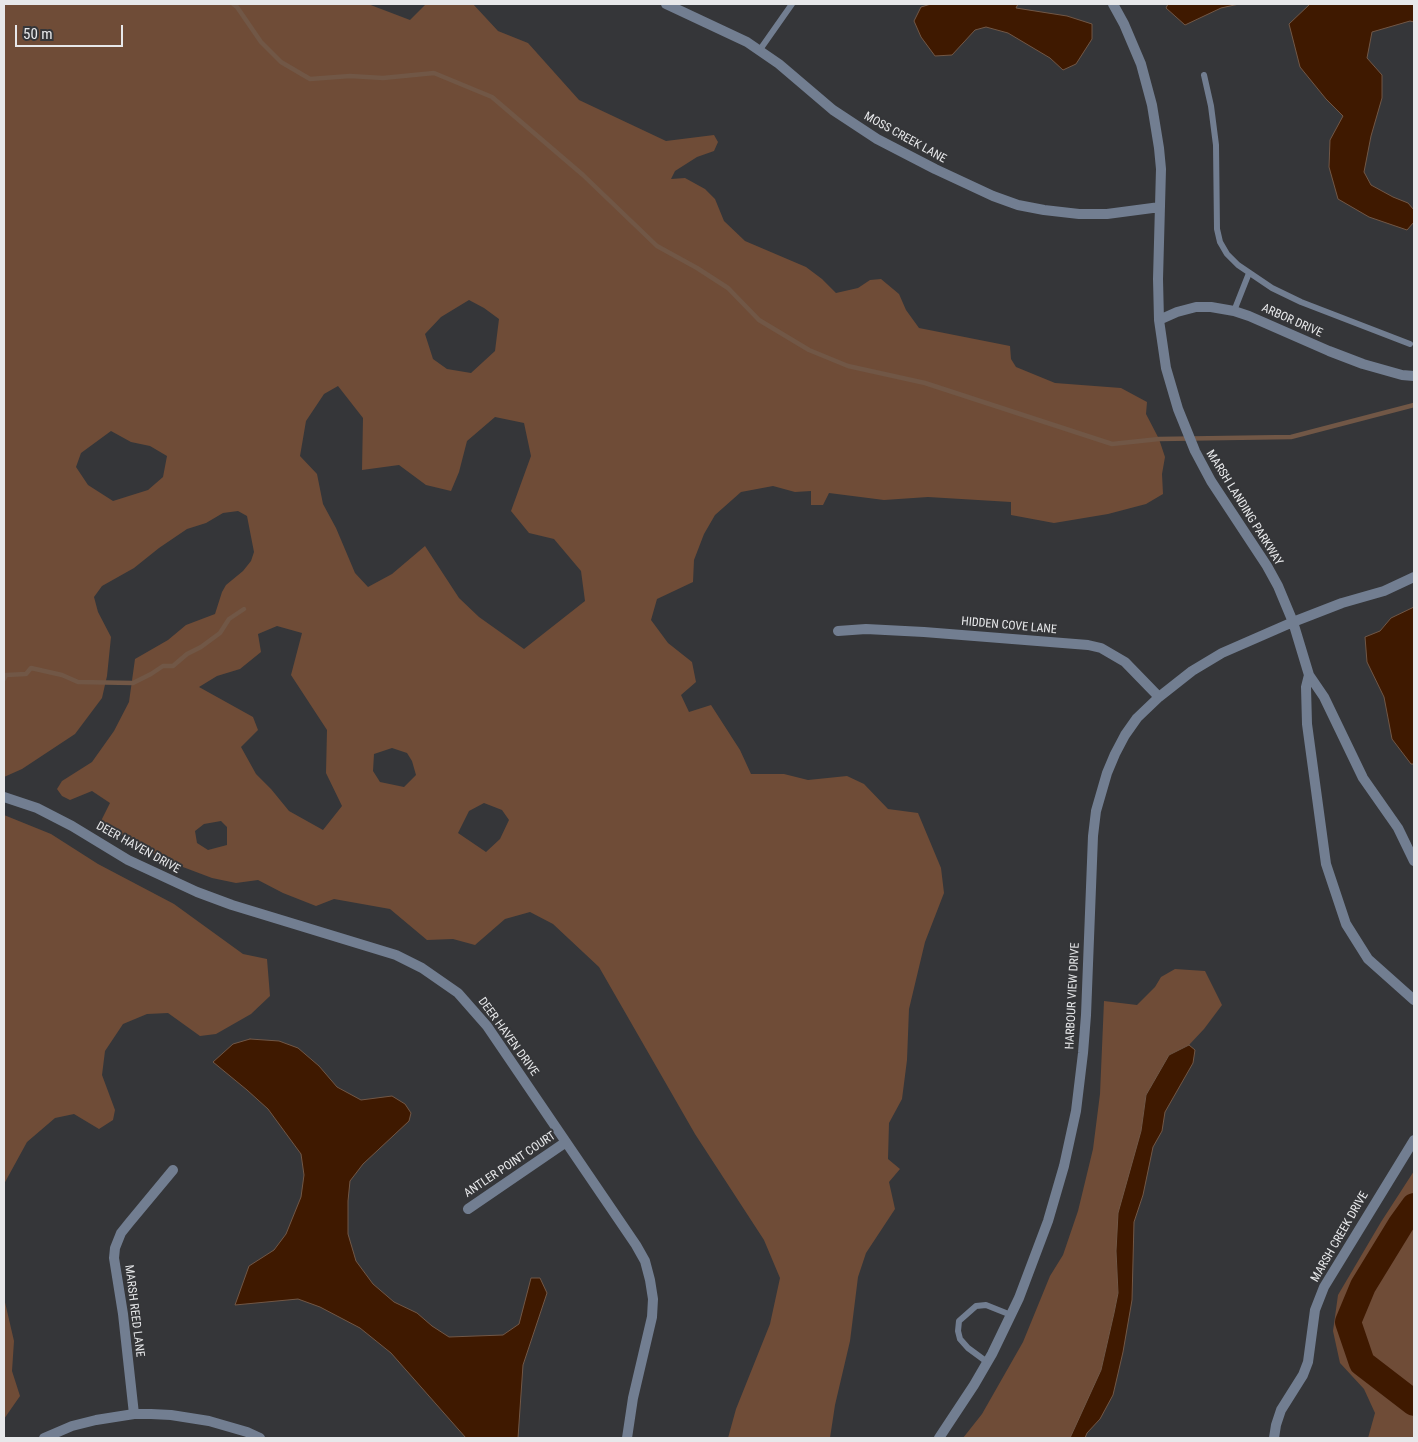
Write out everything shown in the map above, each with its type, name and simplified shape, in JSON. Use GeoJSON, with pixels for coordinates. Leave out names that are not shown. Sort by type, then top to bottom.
{"type":"FeatureCollection","features":[{"type":"Feature","properties":{"kind":"street","name":"MOSS CREEK LANE"},"geometry":{"type":"LineString","coordinates":[[666,4],[728,32],[759,51],[779,64],[833,110],[877,139],[993,196],[1018,205],[1079,214],[1107,214],[1160,207]]}},
{"type":"Feature","properties":{"kind":"street","name":"MARSH LANDING PARKWAY"},"geometry":{"type":"LineString","coordinates":[[1113,4],[1138,57],[1152,105],[1159,148],[1159,320],[1166,368],[1183,426],[1211,482],[1267,566],[1278,586],[1293,622],[1309,675],[1306,687],[1307,724],[1326,864],[1346,924],[1368,959],[1414,1000]]}},
{"type":"Feature","properties":{"kind":"street","name":"ARBOR DRIVE"},"geometry":{"type":"LineString","coordinates":[[1159,320],[1177,312],[1196,308],[1211,307],[1234,311],[1363,364],[1402,375],[1414,376]]}},
{"type":"Feature","properties":{"kind":"street","name":"HARBOUR VIEW DRIVE"},"geometry":{"type":"LineString","coordinates":[[939,1438],[974,1385],[1011,1315],[1048,1221],[1064,1166],[1076,1111],[1086,1015],[1093,836],[1096,811],[1114,754],[1138,718],[1159,697],[1192,671],[1222,653],[1293,622],[1342,603],[1384,591],[1414,578]]}},
{"type":"Feature","properties":{"kind":"street","name":"HIDDEN COVE LANE"},"geometry":{"type":"LineString","coordinates":[[838,631],[866,629],[924,632],[1088,645],[1101,648],[1125,662],[1159,697]]}},
{"type":"Feature","properties":{"kind":"street"},"geometry":{"type":"LineString","coordinates":[[1309,675],[1324,697],[1363,778],[1398,828],[1414,861]]}},
{"type":"Feature","properties":{"kind":"street","name":"DEER HAVEN DRIVE"},"geometry":{"type":"LineString","coordinates":[[4,797],[36,808],[72,826],[128,860],[197,892],[232,905],[396,955],[428,971],[458,993],[478,1014],[636,1245],[645,1262],[653,1299],[652,1318],[633,1398],[626,1438]]}},
{"type":"Feature","properties":{"kind":"street","name":"MARSH CREEK DRIVE"},"geometry":{"type":"LineString","coordinates":[[1274,1438],[1281,1410],[1303,1375],[1308,1362],[1315,1310],[1324,1287],[1414,1140]]}},
{"type":"Feature","properties":{"kind":"street","name":"ANTLER POINT COURT"},"geometry":{"type":"LineString","coordinates":[[468,1210],[566,1142]]}},
{"type":"Feature","properties":{"kind":"street","name":"MARSH REED LANE"},"geometry":{"type":"LineString","coordinates":[[134,1414],[114,1258],[121,1233],[173,1170]]}},
{"type":"Feature","properties":{"kind":"street"},"geometry":{"type":"LineString","coordinates":[[44,1438],[72,1426],[134,1414],[170,1414],[190,1417],[228,1426],[260,1438]]}},
{"type":"Feature","properties":{"kind":"lane"},"geometry":{"type":"LineString","coordinates":[[759,51],[792,4]]}},
{"type":"Feature","properties":{"kind":"lane"},"geometry":{"type":"LineString","coordinates":[[1204,75],[1211,106],[1216,144],[1217,229],[1220,242],[1228,254],[1249,273],[1272,288],[1301,302],[1410,344]]}},
{"type":"Feature","properties":{"kind":"lane"},"geometry":{"type":"LineString","coordinates":[[1234,311],[1249,273]]}},
{"type":"Feature","properties":{"kind":"lane"},"geometry":{"type":"LineString","coordinates":[[987,1362],[968,1348],[960,1339],[959,1321],[976,1306],[986,1305],[1011,1315]]}},
{"type":"Feature","properties":{"kind":"shaded area"},"geometry":{"type":"Polygon","coordinates":[[[4,4],[368,4],[410,20],[426,4],[473,4],[498,31],[528,43],[579,100],[666,141],[714,135],[718,142],[714,151],[697,157],[675,171],[671,179],[685,178],[705,189],[715,199],[724,221],[745,241],[806,267],[836,293],[858,288],[870,280],[881,279],[899,294],[906,310],[919,328],[1010,346],[1011,359],[1016,367],[1055,383],[1121,388],[1147,402],[1146,414],[1159,439],[1165,457],[1162,474],[1163,494],[1146,504],[1108,514],[1054,523],[1011,515],[1011,502],[928,497],[884,500],[829,493],[823,505],[811,505],[811,491],[795,492],[773,486],[741,492],[715,515],[704,534],[694,560],[693,582],[657,599],[651,620],[668,643],[692,662],[696,682],[681,695],[689,712],[711,705],[740,750],[751,774],[784,774],[808,780],[847,776],[864,784],[888,809],[918,813],[941,868],[944,893],[925,942],[909,1009],[907,1060],[902,1099],[889,1123],[888,1159],[900,1169],[889,1182],[895,1209],[866,1253],[858,1277],[850,1341],[835,1405],[830,1438],[728,1438],[736,1409],[770,1324],[780,1278],[764,1240],[695,1134],[599,967],[553,924],[530,912],[505,919],[475,945],[453,939],[427,940],[390,909],[334,899],[316,906],[283,893],[258,880],[236,883],[212,878],[167,861],[100,823],[110,803],[92,791],[70,800],[62,796],[57,789],[62,781],[92,762],[114,731],[129,702],[135,659],[168,640],[186,625],[215,614],[226,585],[243,571],[251,561],[254,552],[247,516],[238,511],[223,513],[206,523],[187,529],[134,568],[102,586],[94,597],[98,612],[111,637],[107,676],[102,698],[75,734],[22,769],[4,777],[4,4]],[[469,300],[441,317],[425,334],[433,359],[447,369],[471,373],[495,351],[499,319],[484,308],[469,300]],[[338,386],[324,394],[306,421],[300,456],[317,474],[323,504],[336,528],[355,573],[368,587],[392,574],[425,546],[459,598],[479,617],[524,649],[585,601],[581,571],[554,539],[529,533],[511,511],[531,456],[524,423],[495,417],[467,441],[459,472],[451,491],[426,485],[399,465],[362,470],[363,418],[338,386]],[[111,431],[81,453],[76,467],[88,485],[113,501],[148,490],[163,477],[167,456],[150,446],[131,442],[111,431]],[[277,626],[258,634],[261,652],[240,669],[217,676],[199,687],[253,717],[258,730],[241,747],[256,774],[289,811],[323,830],[342,806],[326,773],[327,730],[291,675],[302,633],[277,626]],[[392,748],[374,754],[373,771],[380,782],[404,787],[416,775],[412,761],[407,753],[392,748]],[[484,803],[469,811],[458,833],[486,852],[500,839],[509,820],[502,810],[484,803]],[[221,821],[204,824],[195,831],[197,843],[208,850],[227,845],[227,827],[221,821]]]}},
{"type":"Feature","properties":{"kind":"shaded area"},"geometry":{"type":"Polygon","coordinates":[[[931,4],[1018,4],[1016,8],[1067,16],[1092,24],[1092,39],[1076,64],[1063,70],[1050,58],[1008,33],[986,27],[975,30],[952,55],[935,56],[921,37],[914,21],[921,7],[931,4]]]}},
{"type":"Feature","properties":{"kind":"shaded area"},"geometry":{"type":"Polygon","coordinates":[[[1168,4],[1239,4],[1221,8],[1185,25],[1166,8],[1168,4]]]}},
{"type":"Feature","properties":{"kind":"shaded area"},"geometry":{"type":"Polygon","coordinates":[[[1310,4],[1414,4],[1414,22],[1410,21],[1372,32],[1367,58],[1382,75],[1382,98],[1371,136],[1364,172],[1371,185],[1408,203],[1414,210],[1414,222],[1407,230],[1369,217],[1338,199],[1329,167],[1330,140],[1343,116],[1326,99],[1300,67],[1289,24],[1310,4]]]}},
{"type":"Feature","properties":{"kind":"shaded area"},"geometry":{"type":"Polygon","coordinates":[[[1414,607],[1414,764],[1411,764],[1392,739],[1384,697],[1367,662],[1365,637],[1380,631],[1391,618],[1414,607]]]}},
{"type":"Feature","properties":{"kind":"shaded area"},"geometry":{"type":"Polygon","coordinates":[[[4,815],[51,834],[98,864],[174,904],[243,954],[267,959],[270,996],[251,1014],[216,1034],[200,1036],[168,1013],[147,1014],[123,1024],[105,1051],[102,1075],[115,1110],[113,1120],[99,1129],[74,1114],[55,1118],[27,1142],[4,1184],[4,815]]]}},
{"type":"Feature","properties":{"kind":"shaded area"},"geometry":{"type":"Polygon","coordinates":[[[1175,969],[1205,971],[1222,1005],[1189,1045],[1169,1055],[1146,1095],[1141,1131],[1132,1166],[1116,1251],[1118,1293],[1101,1370],[1082,1416],[1070,1438],[963,1438],[982,1414],[1023,1342],[1050,1276],[1063,1255],[1078,1211],[1093,1149],[1100,1094],[1104,1001],[1137,1005],[1155,987],[1161,977],[1175,969]]]}},
{"type":"Feature","properties":{"kind":"shaded area"},"geometry":{"type":"Polygon","coordinates":[[[250,1039],[279,1041],[298,1048],[319,1066],[337,1087],[361,1100],[392,1096],[405,1104],[411,1113],[409,1121],[363,1164],[350,1181],[348,1201],[348,1234],[356,1261],[373,1284],[394,1302],[417,1313],[449,1337],[503,1335],[519,1324],[531,1278],[540,1278],[547,1293],[523,1365],[518,1438],[466,1438],[391,1353],[360,1328],[320,1307],[298,1299],[235,1305],[249,1266],[274,1250],[286,1234],[301,1197],[304,1175],[301,1154],[268,1109],[213,1062],[233,1044],[250,1039]]]}},
{"type":"Feature","properties":{"kind":"shaded area"},"geometry":{"type":"Polygon","coordinates":[[[1189,1045],[1195,1050],[1193,1063],[1165,1112],[1162,1131],[1153,1147],[1143,1195],[1134,1222],[1132,1300],[1113,1395],[1100,1419],[1087,1433],[1085,1438],[1070,1438],[1101,1370],[1114,1313],[1118,1293],[1116,1251],[1118,1213],[1141,1131],[1146,1095],[1169,1055],[1189,1045]]]}},
{"type":"Feature","properties":{"kind":"shaded area"},"geometry":{"type":"Polygon","coordinates":[[[1414,1171],[1414,1438],[1368,1438],[1375,1413],[1364,1389],[1340,1363],[1333,1331],[1338,1295],[1414,1171]]]}},
{"type":"Feature","properties":{"kind":"shaded area"},"geometry":{"type":"Polygon","coordinates":[[[4,1298],[14,1341],[12,1371],[20,1396],[4,1419],[4,1298]]]}},
{"type":"Feature","properties":{"kind":"waterway"},"geometry":{"type":"LineString","coordinates":[[233,4],[261,42],[281,62],[310,79],[350,76],[383,78],[434,73],[492,97],[583,175],[657,246],[728,288],[759,320],[809,350],[848,366],[925,383],[1112,444],[1159,439],[1291,437],[1414,405]]}},
{"type":"Feature","properties":{"kind":"waterway"},"geometry":{"type":"LineString","coordinates":[[4,679],[6,675],[26,674],[31,668],[62,675],[78,682],[133,683],[163,666],[173,666],[187,654],[201,647],[220,633],[229,619],[244,609]]}},
{"type":"Feature","properties":{"kind":"waterway"},"geometry":{"type":"LineString","coordinates":[[1414,1206],[1363,1286],[1348,1322],[1362,1363],[1414,1403]]}}]}
